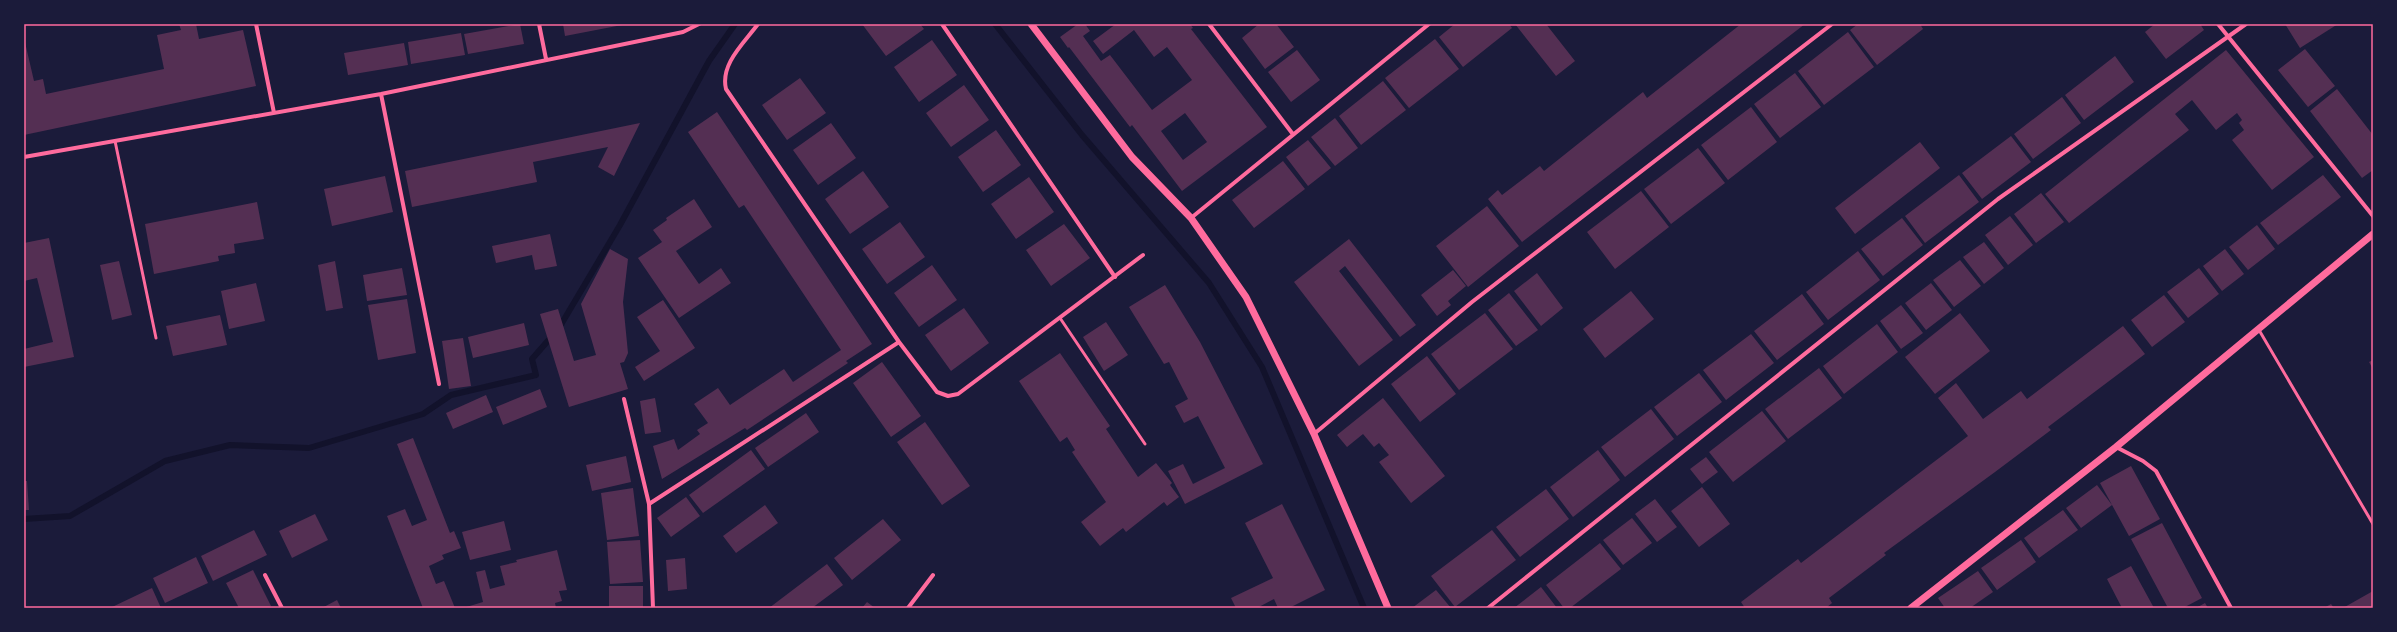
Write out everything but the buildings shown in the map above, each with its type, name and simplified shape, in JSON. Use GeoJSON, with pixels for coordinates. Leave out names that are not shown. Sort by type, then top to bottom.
{"type":"FeatureCollection","features":[{"type":"Feature","properties":{"kind":"street"},"geometry":{"type":"LineString","coordinates":[[256,24],[274,113]]}},
{"type":"Feature","properties":{"kind":"street"},"geometry":{"type":"LineString","coordinates":[[539,24],[546,59]]}},
{"type":"Feature","properties":{"kind":"street"},"geometry":{"type":"LineString","coordinates":[[24,156],[381,94],[683,32],[699,24]]}},
{"type":"Feature","properties":{"kind":"street"},"geometry":{"type":"LineString","coordinates":[[758,24],[726,68],[724,79],[726,89],[899,342],[937,392],[948,396],[958,394],[1116,277],[1143,255]]}},
{"type":"Feature","properties":{"kind":"street"},"geometry":{"type":"LineString","coordinates":[[942,24],[1116,277]]}},
{"type":"Feature","properties":{"kind":"street"},"geometry":{"type":"LineString","coordinates":[[1031,24],[1132,157],[1191,218],[1246,297],[1314,434],[1388,608]]}},
{"type":"Feature","properties":{"kind":"street"},"geometry":{"type":"LineString","coordinates":[[1209,24],[1292,133]]}},
{"type":"Feature","properties":{"kind":"street"},"geometry":{"type":"LineString","coordinates":[[1191,218],[1292,133],[1428,24]]}},
{"type":"Feature","properties":{"kind":"street"},"geometry":{"type":"LineString","coordinates":[[1314,434],[1472,302],[1832,24]]}},
{"type":"Feature","properties":{"kind":"street"},"geometry":{"type":"LineString","coordinates":[[2218,24],[2373,216]]}},
{"type":"Feature","properties":{"kind":"street"},"geometry":{"type":"LineString","coordinates":[[1488,608],[1998,199],[2246,24]]}},
{"type":"Feature","properties":{"kind":"street"},"geometry":{"type":"LineString","coordinates":[[381,94],[439,384]]}},
{"type":"Feature","properties":{"kind":"street"},"geometry":{"type":"LineString","coordinates":[[1912,608],[2116,447],[2373,234]]}},
{"type":"Feature","properties":{"kind":"street"},"geometry":{"type":"LineString","coordinates":[[649,504],[899,342]]}},
{"type":"Feature","properties":{"kind":"street"},"geometry":{"type":"LineString","coordinates":[[624,399],[649,504],[653,608]]}},
{"type":"Feature","properties":{"kind":"street"},"geometry":{"type":"LineString","coordinates":[[2116,447],[2143,461],[2156,471],[2231,608]]}},
{"type":"Feature","properties":{"kind":"street"},"geometry":{"type":"LineString","coordinates":[[265,575],[282,608]]}},
{"type":"Feature","properties":{"kind":"street"},"geometry":{"type":"LineString","coordinates":[[908,608],[933,575]]}},
{"type":"Feature","properties":{"kind":"lane"},"geometry":{"type":"LineString","coordinates":[[115,141],[156,338]]}},
{"type":"Feature","properties":{"kind":"lane"},"geometry":{"type":"LineString","coordinates":[[1060,318],[1145,444]]}},
{"type":"Feature","properties":{"kind":"lane"},"geometry":{"type":"LineString","coordinates":[[2258,328],[2373,524]]}},
{"type":"Feature","properties":{"kind":"waterway"},"geometry":{"type":"LineString","coordinates":[[559,328],[620,225],[709,61],[735,24]]}},
{"type":"Feature","properties":{"kind":"waterway"},"geometry":{"type":"LineString","coordinates":[[995,24],[1082,135],[1209,283],[1262,367],[1364,608]]}},
{"type":"Feature","properties":{"kind":"waterway"},"geometry":{"type":"LineString","coordinates":[[24,519],[70,516],[165,461],[230,445],[309,448],[423,414],[451,395],[536,375],[532,359],[553,335]]}}]}
